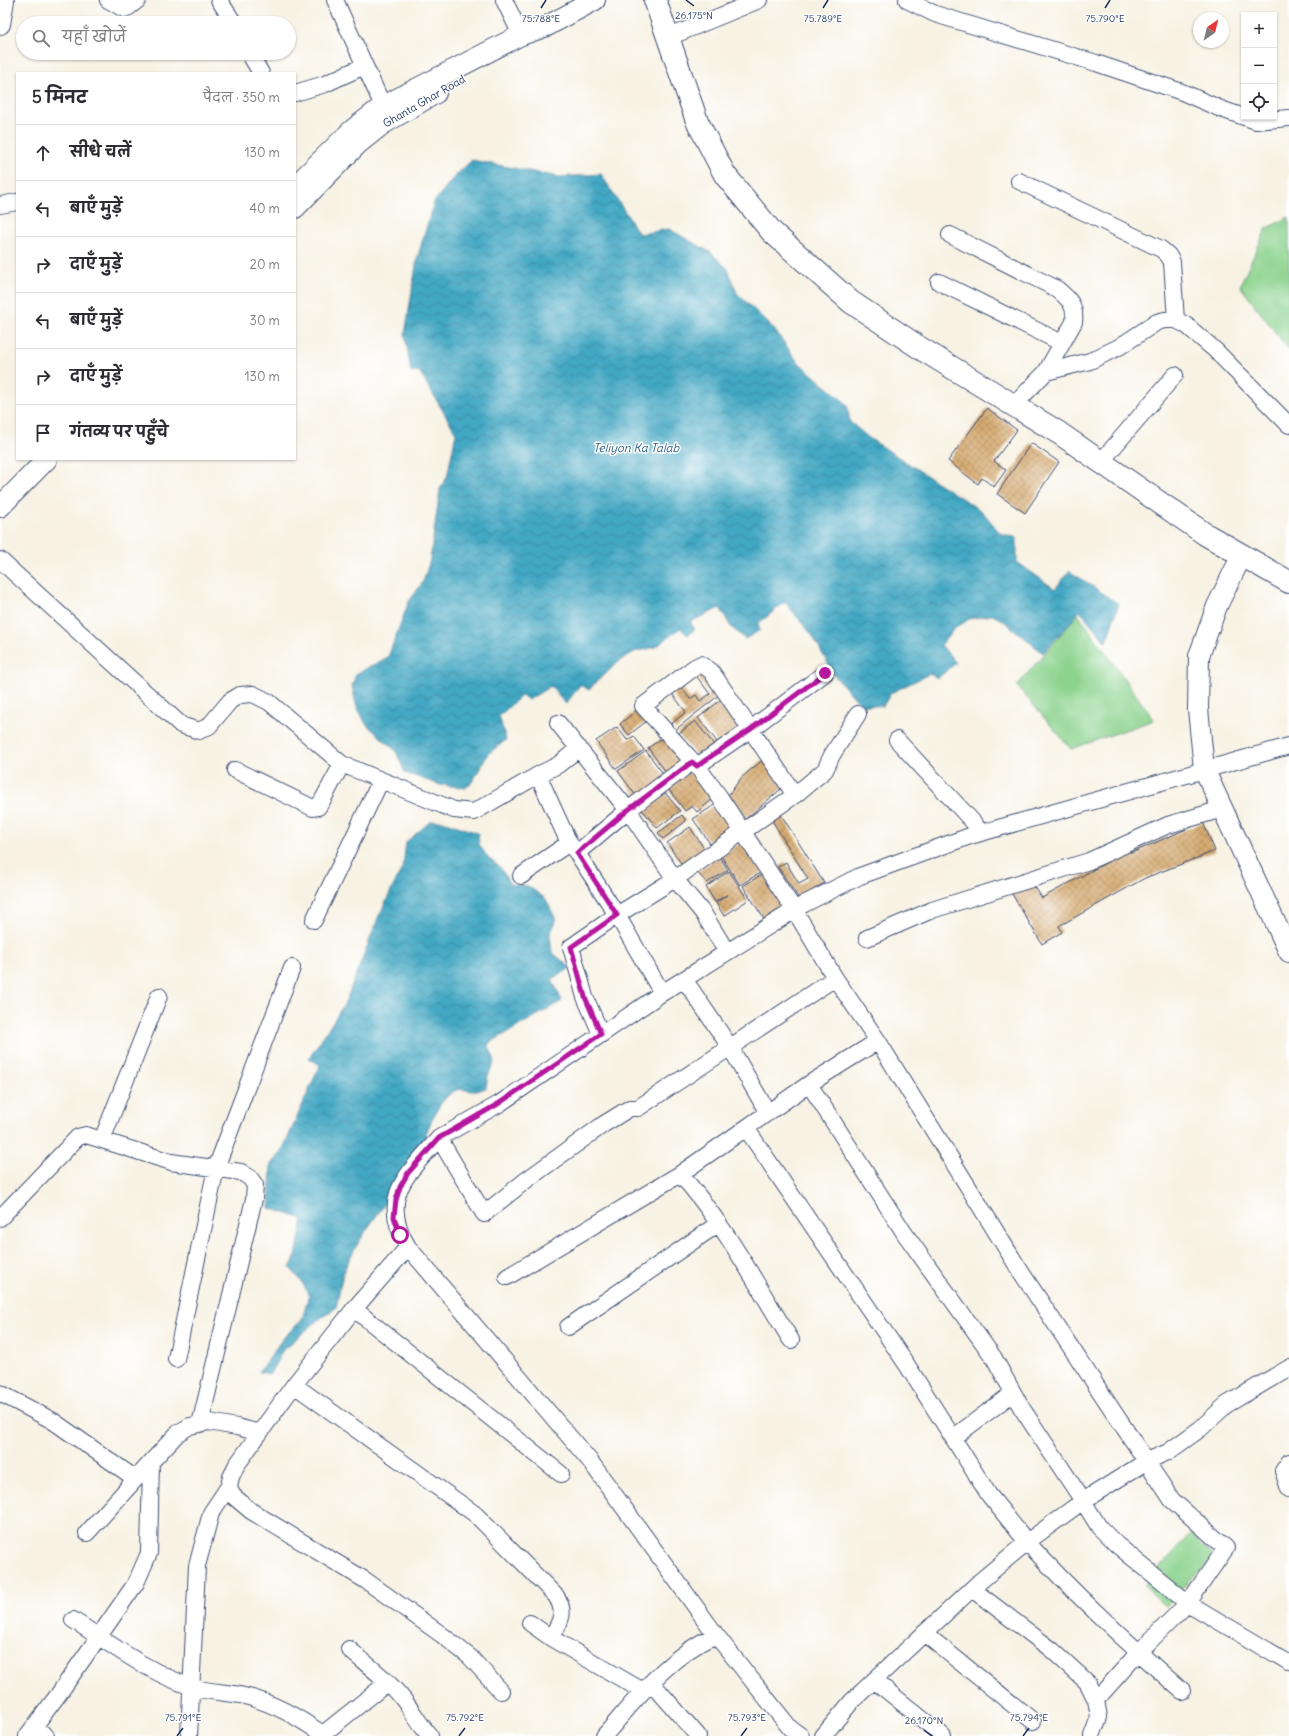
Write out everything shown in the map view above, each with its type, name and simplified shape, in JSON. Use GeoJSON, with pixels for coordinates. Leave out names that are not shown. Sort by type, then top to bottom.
{"type":"FeatureCollection","features":[{"type":"Feature","properties":{"kind":"main road"},"geometry":{"type":"LineString","coordinates":[[638,0],[648,0]]}},
{"type":"Feature","properties":{"kind":"main road"},"geometry":{"type":"LineString","coordinates":[[655,0],[697,121],[725,175],[772,232],[851,302],[1013,406],[1059,433],[1100,463],[1205,534],[1289,582]]}},
{"type":"Feature","properties":{"kind":"street"},"geometry":{"type":"LineString","coordinates":[[108,0],[124,8],[130,7],[138,0]]}},
{"type":"Feature","properties":{"kind":"street"},"geometry":{"type":"LineString","coordinates":[[219,0],[229,16]]}},
{"type":"Feature","properties":{"kind":"street"},"geometry":{"type":"LineString","coordinates":[[335,0],[382,106]]}},
{"type":"Feature","properties":{"kind":"street"},"geometry":{"type":"LineString","coordinates":[[504,0],[521,35]]}},
{"type":"Feature","properties":{"kind":"street","name":"Ghanta Ghar Road"},"geometry":{"type":"LineString","coordinates":[[296,185],[351,131],[382,106],[521,35],[547,26],[595,0]]}},
{"type":"Feature","properties":{"kind":"street"},"geometry":{"type":"LineString","coordinates":[[667,38],[759,0]]}},
{"type":"Feature","properties":{"kind":"street"},"geometry":{"type":"LineString","coordinates":[[907,0],[935,14],[1096,63],[1182,92],[1241,116]]}},
{"type":"Feature","properties":{"kind":"street","name":"Ghanta Ghar Road"},"geometry":{"type":"LineString","coordinates":[[296,207],[358,144],[383,124],[526,44],[547,26]]}},
{"type":"Feature","properties":{"kind":"street"},"geometry":{"type":"LineString","coordinates":[[253,60],[260,72]]}},
{"type":"Feature","properties":{"kind":"street"},"geometry":{"type":"LineString","coordinates":[[296,93],[325,84],[364,66]]}},
{"type":"Feature","properties":{"kind":"street"},"geometry":{"type":"LineString","coordinates":[[1277,119],[1289,118]]}},
{"type":"Feature","properties":{"kind":"street"},"geometry":{"type":"LineString","coordinates":[[1253,120],[1267,120]]}},
{"type":"Feature","properties":{"kind":"street"},"geometry":{"type":"LineString","coordinates":[[1018,181],[1151,243],[1168,255],[1172,262],[1176,320]]}},
{"type":"Feature","properties":{"kind":"street"},"geometry":{"type":"LineString","coordinates":[[0,205],[16,202]]}},
{"type":"Feature","properties":{"kind":"street"},"geometry":{"type":"LineString","coordinates":[[950,235],[1057,289],[1068,298],[1075,312],[1074,322],[1046,372],[1013,406]]}},
{"type":"Feature","properties":{"kind":"street"},"geometry":{"type":"LineString","coordinates":[[939,282],[1062,343]]}},
{"type":"Feature","properties":{"kind":"street"},"geometry":{"type":"LineString","coordinates":[[1046,372],[1090,361],[1119,347],[1157,322],[1176,320],[1186,325],[1215,350],[1289,426]]}},
{"type":"Feature","properties":{"kind":"street"},"geometry":{"type":"LineString","coordinates":[[1100,463],[1175,375]]}},
{"type":"Feature","properties":{"kind":"street"},"geometry":{"type":"LineString","coordinates":[[0,489],[28,460]]}},
{"type":"Feature","properties":{"kind":"street"},"geometry":{"type":"LineString","coordinates":[[0,507],[46,460]]}},
{"type":"Feature","properties":{"kind":"street"},"geometry":{"type":"LineString","coordinates":[[1242,555],[1217,606],[1199,656],[1198,709],[1204,769],[1289,952]]}},
{"type":"Feature","properties":{"kind":"street"},"geometry":{"type":"LineString","coordinates":[[0,560],[181,725],[199,732],[209,726],[230,701],[240,694],[253,694],[269,702],[342,764],[454,810],[474,812],[558,765],[579,748]]}},
{"type":"Feature","properties":{"kind":"street"},"geometry":{"type":"LineString","coordinates":[[795,795],[711,671],[701,664],[643,706],[695,764],[743,832],[795,911],[835,978],[878,1041],[1019,1269],[1172,1500],[1226,1548],[1188,1603],[1138,1652],[1096,1700]]}},
{"type":"Feature","properties":{"kind":"street"},"geometry":{"type":"LineString","coordinates":[[521,876],[573,848],[695,764],[751,729],[825,673]]}},
{"type":"Feature","properties":{"kind":"street"},"geometry":{"type":"LineString","coordinates":[[601,1034],[585,997],[571,947],[617,915],[675,879],[795,795],[825,770],[832,755],[858,714]]}},
{"type":"Feature","properties":{"kind":"street"},"geometry":{"type":"LineString","coordinates":[[558,723],[628,810],[675,879],[703,913],[727,952]]}},
{"type":"Feature","properties":{"kind":"street"},"geometry":{"type":"LineString","coordinates":[[897,740],[974,823],[981,833]]}},
{"type":"Feature","properties":{"kind":"street"},"geometry":{"type":"LineString","coordinates":[[800,1736],[790,1728],[716,1635],[590,1461],[408,1247],[400,1235],[394,1217],[396,1200],[400,1187],[408,1173],[439,1138],[498,1104],[662,993],[804,904],[860,876],[981,833],[1289,746]]}},
{"type":"Feature","properties":{"kind":"street"},"geometry":{"type":"LineString","coordinates":[[235,770],[312,808],[318,807],[322,802],[342,764]]}},
{"type":"Feature","properties":{"kind":"street"},"geometry":{"type":"LineString","coordinates":[[538,775],[573,848],[617,915],[662,993]]}},
{"type":"Feature","properties":{"kind":"street"},"geometry":{"type":"LineString","coordinates":[[314,920],[381,780]]}},
{"type":"Feature","properties":{"kind":"street"},"geometry":{"type":"LineString","coordinates":[[867,938],[932,910],[1088,861],[1168,825],[1222,809]]}},
{"type":"Feature","properties":{"kind":"street"},"geometry":{"type":"LineString","coordinates":[[176,1359],[216,1168],[292,968]]}},
{"type":"Feature","properties":{"kind":"street"},"geometry":{"type":"LineString","coordinates":[[439,1138],[484,1214],[525,1180],[604,1124],[630,1108],[638,1108],[835,978]]}},
{"type":"Feature","properties":{"kind":"street"},"geometry":{"type":"LineString","coordinates":[[684,979],[730,1047],[768,1113]]}},
{"type":"Feature","properties":{"kind":"street"},"geometry":{"type":"LineString","coordinates":[[102,1140],[159,996]]}},
{"type":"Feature","properties":{"kind":"street"},"geometry":{"type":"LineString","coordinates":[[507,1277],[680,1174],[809,1084],[878,1041]]}},
{"type":"Feature","properties":{"kind":"street"},"geometry":{"type":"LineString","coordinates":[[809,1084],[905,1234],[994,1358],[1013,1393],[1099,1527],[1117,1545],[1188,1603],[1289,1663]]}},
{"type":"Feature","properties":{"kind":"street"},"geometry":{"type":"LineString","coordinates":[[746,1128],[907,1365],[989,1495],[1054,1573],[1182,1691]]}},
{"type":"Feature","properties":{"kind":"street"},"geometry":{"type":"LineString","coordinates":[[0,1218],[78,1137],[86,1135],[170,1162],[241,1172],[250,1178],[255,1185],[254,1200],[224,1318],[200,1424]]}},
{"type":"Feature","properties":{"kind":"street"},"geometry":{"type":"LineString","coordinates":[[680,1174],[700,1197],[791,1340]]}},
{"type":"Feature","properties":{"kind":"street"},"geometry":{"type":"LineString","coordinates":[[568,1327],[718,1224]]}},
{"type":"Feature","properties":{"kind":"street"},"geometry":{"type":"LineString","coordinates":[[189,1736],[197,1689],[197,1566],[211,1513],[229,1486],[248,1430],[294,1385],[354,1310],[408,1247]]}},
{"type":"Feature","properties":{"kind":"street"},"geometry":{"type":"LineString","coordinates":[[354,1310],[561,1474]]}},
{"type":"Feature","properties":{"kind":"street"},"geometry":{"type":"LineString","coordinates":[[823,1736],[852,1701],[874,1680],[972,1589],[1027,1542],[1083,1501],[1147,1461],[1168,1452],[1200,1429],[1226,1405],[1289,1368]]}},
{"type":"Feature","properties":{"kind":"street"},"geometry":{"type":"LineString","coordinates":[[294,1385],[475,1514],[551,1591],[560,1603],[562,1612],[559,1623],[551,1638]]}},
{"type":"Feature","properties":{"kind":"street"},"geometry":{"type":"LineString","coordinates":[[0,1393],[54,1421],[136,1479]]}},
{"type":"Feature","properties":{"kind":"street"},"geometry":{"type":"LineString","coordinates":[[953,1438],[1013,1393]]}},
{"type":"Feature","properties":{"kind":"street"},"geometry":{"type":"LineString","coordinates":[[87,1533],[178,1433],[190,1426],[209,1422],[248,1430]]}},
{"type":"Feature","properties":{"kind":"street"},"geometry":{"type":"LineString","coordinates":[[35,1733],[58,1695],[136,1583],[149,1553],[151,1462]]}},
{"type":"Feature","properties":{"kind":"street"},"geometry":{"type":"LineString","coordinates":[[1289,1462],[1283,1472],[1289,1489]]}},
{"type":"Feature","properties":{"kind":"street"},"geometry":{"type":"LineString","coordinates":[[229,1486],[232,1495],[251,1511],[366,1580],[442,1635],[470,1658],[501,1691]]}},
{"type":"Feature","properties":{"kind":"street"},"geometry":{"type":"LineString","coordinates":[[972,1589],[1052,1650],[1087,1682],[1096,1700],[1099,1717],[1092,1736]]}},
{"type":"Feature","properties":{"kind":"street"},"geometry":{"type":"LineString","coordinates":[[73,1620],[132,1658],[197,1689],[241,1695],[272,1705],[306,1730],[324,1735],[387,1683]]}},
{"type":"Feature","properties":{"kind":"street"},"geometry":{"type":"LineString","coordinates":[[530,1624],[551,1638],[647,1687],[698,1736]]}},
{"type":"Feature","properties":{"kind":"street"},"geometry":{"type":"LineString","coordinates":[[924,1634],[1033,1721]]}},
{"type":"Feature","properties":{"kind":"street"},"geometry":{"type":"LineString","coordinates":[[604,1736],[669,1664],[699,1642],[716,1635]]}},
{"type":"Feature","properties":{"kind":"street"},"geometry":{"type":"LineString","coordinates":[[349,1648],[406,1703],[417,1721],[430,1736]]}},
{"type":"Feature","properties":{"kind":"street"},"geometry":{"type":"LineString","coordinates":[[874,1680],[943,1736]]}},
{"type":"Feature","properties":{"kind":"green space"},"geometry":{"type":"Polygon","coordinates":[[[1289,217],[1289,350],[1240,286],[1266,229],[1289,217]]]}},
{"type":"Feature","properties":{"kind":"green space"},"geometry":{"type":"Polygon","coordinates":[[[1078,614],[1154,720],[1071,749],[1017,686],[1078,614]]]}},
{"type":"Feature","properties":{"kind":"green space"},"geometry":{"type":"Polygon","coordinates":[[[1191,1533],[1214,1557],[1165,1606],[1144,1585],[1191,1533]]]}},
{"type":"Feature","properties":{"kind":"water","name":"Teliyon Ka Talab"},"geometry":{"type":"Polygon","coordinates":[[[472,160],[559,177],[601,174],[639,234],[669,229],[710,252],[728,269],[737,293],[774,329],[798,362],[847,404],[850,422],[869,438],[983,512],[1000,533],[1017,538],[1017,562],[1055,589],[1069,571],[1119,604],[1106,642],[1080,611],[1043,653],[1004,621],[992,615],[969,619],[954,629],[941,645],[956,663],[938,678],[929,674],[891,693],[883,706],[861,705],[835,676],[812,635],[785,602],[758,624],[760,630],[745,639],[731,627],[720,608],[690,622],[695,629],[688,635],[680,628],[656,647],[634,652],[621,660],[589,690],[580,685],[566,704],[551,686],[528,700],[522,695],[499,716],[506,740],[488,754],[473,781],[466,788],[440,785],[405,773],[396,751],[366,724],[356,705],[352,686],[356,674],[388,657],[409,601],[423,582],[430,560],[440,489],[447,477],[456,433],[419,371],[411,373],[405,334],[417,259],[434,202],[453,178],[472,160]]]}},
{"type":"Feature","properties":{"kind":"water"},"geometry":{"type":"Polygon","coordinates":[[[431,821],[443,821],[478,833],[479,844],[488,858],[500,867],[510,884],[528,886],[546,899],[556,920],[550,935],[552,952],[571,968],[552,979],[562,1001],[488,1044],[495,1061],[488,1076],[486,1088],[477,1091],[455,1091],[445,1098],[440,1105],[411,1166],[363,1235],[347,1264],[336,1308],[318,1320],[283,1350],[270,1374],[259,1372],[283,1338],[302,1320],[309,1294],[299,1278],[290,1268],[296,1256],[303,1219],[269,1208],[271,1164],[282,1151],[320,1065],[309,1058],[345,1003],[378,918],[403,866],[406,842],[431,821]]]}},
{"type":"Feature","properties":{"kind":"building"},"geometry":{"type":"Polygon","coordinates":[[[987,408],[1017,430],[994,461],[1006,470],[994,487],[982,478],[978,484],[948,461],[987,408]]]}},
{"type":"Feature","properties":{"kind":"building"},"geometry":{"type":"Polygon","coordinates":[[[1031,443],[1059,462],[1025,513],[997,494],[1031,443]]]}},
{"type":"Feature","properties":{"kind":"building"},"geometry":{"type":"Polygon","coordinates":[[[702,666],[723,692],[675,730],[671,724],[686,712],[670,691],[679,684],[690,699],[696,695],[700,701],[710,694],[694,673],[702,666]]]}},
{"type":"Feature","properties":{"kind":"building"},"geometry":{"type":"Polygon","coordinates":[[[723,698],[744,724],[719,744],[698,718],[723,698]]]}},
{"type":"Feature","properties":{"kind":"building"},"geometry":{"type":"Polygon","coordinates":[[[639,708],[648,720],[629,735],[620,724],[639,708]]]}},
{"type":"Feature","properties":{"kind":"building"},"geometry":{"type":"Polygon","coordinates":[[[695,721],[716,747],[699,759],[678,734],[695,721]]]}},
{"type":"Feature","properties":{"kind":"building"},"geometry":{"type":"Polygon","coordinates":[[[617,727],[627,740],[634,736],[644,750],[616,769],[596,741],[617,727]]]}},
{"type":"Feature","properties":{"kind":"building"},"geometry":{"type":"Polygon","coordinates":[[[665,736],[686,764],[669,776],[648,748],[665,736]]]}},
{"type":"Feature","properties":{"kind":"building"},"geometry":{"type":"Polygon","coordinates":[[[646,751],[667,779],[639,800],[618,771],[646,751]]]}},
{"type":"Feature","properties":{"kind":"building"},"geometry":{"type":"Polygon","coordinates":[[[765,758],[787,784],[742,822],[727,797],[742,777],[765,758]]]}},
{"type":"Feature","properties":{"kind":"building"},"geometry":{"type":"Polygon","coordinates":[[[692,769],[714,798],[697,812],[692,806],[685,811],[667,787],[692,769]]]}},
{"type":"Feature","properties":{"kind":"building"},"geometry":{"type":"Polygon","coordinates":[[[663,790],[680,811],[657,828],[641,808],[663,790]]]}},
{"type":"Feature","properties":{"kind":"building"},"geometry":{"type":"Polygon","coordinates":[[[719,802],[739,830],[713,848],[693,819],[719,802]]]}},
{"type":"Feature","properties":{"kind":"building"},"geometry":{"type":"Polygon","coordinates":[[[780,813],[824,883],[799,899],[778,867],[786,862],[799,884],[808,879],[771,819],[780,813]]]}},
{"type":"Feature","properties":{"kind":"building"},"geometry":{"type":"Polygon","coordinates":[[[682,815],[686,821],[663,839],[658,833],[682,815]]]}},
{"type":"Feature","properties":{"kind":"building"},"geometry":{"type":"Polygon","coordinates":[[[1203,822],[1215,851],[1145,878],[1059,926],[1062,932],[1042,944],[1012,894],[1032,882],[1042,898],[1129,850],[1131,853],[1203,822]]]}},
{"type":"Feature","properties":{"kind":"building"},"geometry":{"type":"Polygon","coordinates":[[[690,827],[705,850],[683,866],[667,843],[690,827]]]}},
{"type":"Feature","properties":{"kind":"building"},"geometry":{"type":"Polygon","coordinates":[[[743,841],[763,871],[740,885],[721,856],[743,841]]]}},
{"type":"Feature","properties":{"kind":"building"},"geometry":{"type":"Polygon","coordinates":[[[719,856],[728,870],[707,883],[697,872],[719,856]]]}},
{"type":"Feature","properties":{"kind":"building"},"geometry":{"type":"Polygon","coordinates":[[[729,871],[748,900],[724,916],[716,903],[728,894],[715,902],[706,887],[729,871]]]}},
{"type":"Feature","properties":{"kind":"building"},"geometry":{"type":"Polygon","coordinates":[[[764,873],[785,907],[764,919],[743,886],[764,873]]]}},
{"type":"Feature","properties":{"kind":"route"},"geometry":{"type":"LineString","coordinates":[[400,1235],[394,1217],[396,1200],[400,1187],[408,1173],[439,1138],[498,1104],[601,1034],[585,997],[571,947],[617,915],[577,853],[628,810],[692,762],[697,766],[751,729],[825,673]]}}]}
